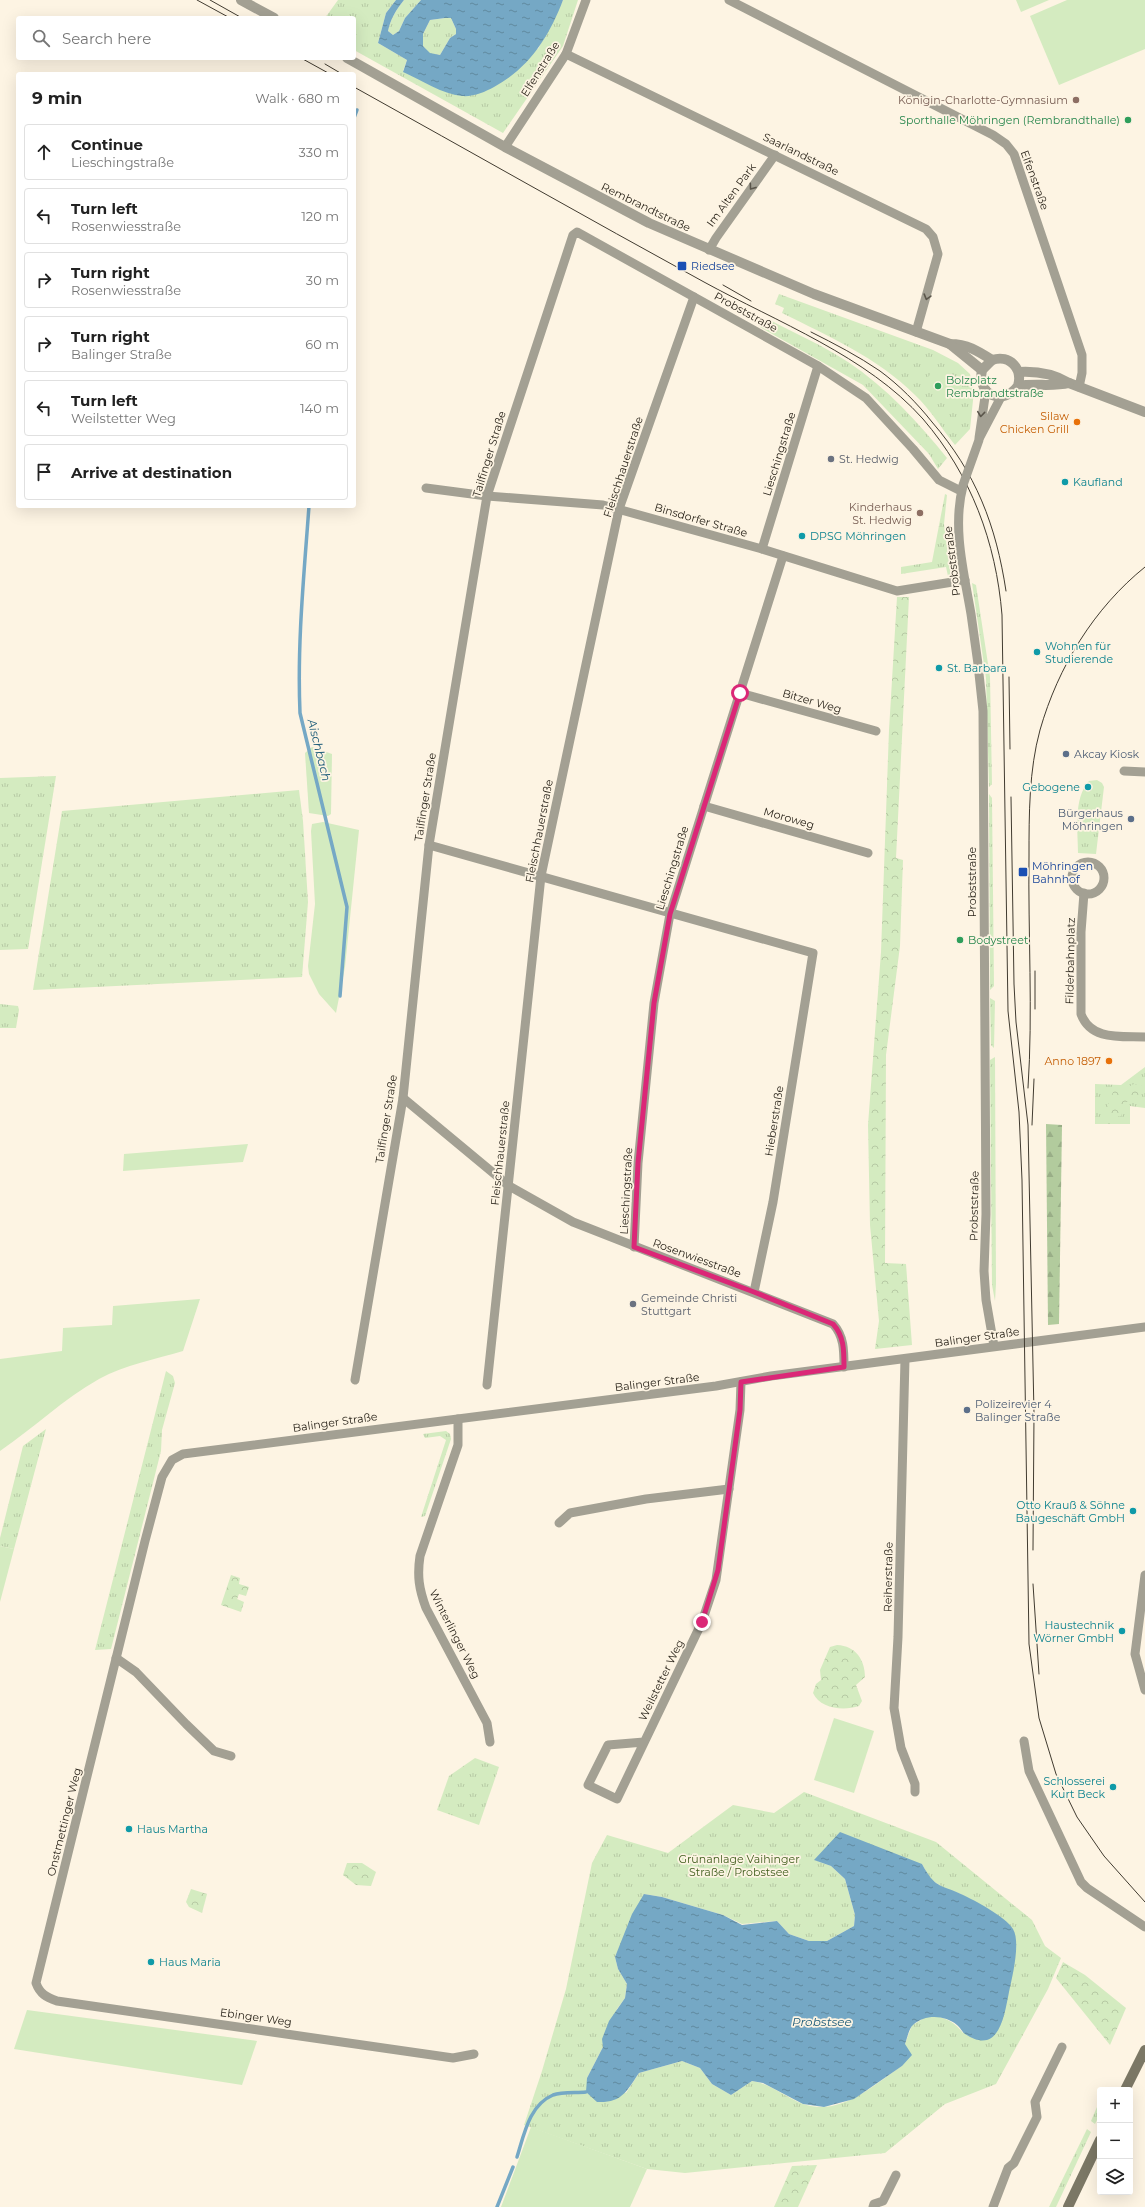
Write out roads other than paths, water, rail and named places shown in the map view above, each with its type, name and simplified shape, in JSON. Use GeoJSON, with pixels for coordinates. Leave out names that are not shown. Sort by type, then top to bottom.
{"type":"FeatureCollection","features":[{"type":"Feature","properties":{"kind":"main road"},"geometry":{"type":"LineString","coordinates":[[1126,2087],[1145,2050]]}},
{"type":"Feature","properties":{"kind":"main road"},"geometry":{"type":"LineString","coordinates":[[1068,2207],[1097,2146]]}},
{"type":"Feature","properties":{"kind":"street"},"geometry":{"type":"LineString","coordinates":[[241,0],[270,16]]}},
{"type":"Feature","properties":{"kind":"street","name":"Elfenstraße"},"geometry":{"type":"LineString","coordinates":[[505,147],[566,54],[586,0]]}},
{"type":"Feature","properties":{"kind":"street","name":"Elfenstraße"},"geometry":{"type":"LineString","coordinates":[[730,0],[993,135],[1006,144],[1014,154],[1082,355],[1082,373],[1074,385]]}},
{"type":"Feature","properties":{"kind":"street","name":"Saarlandstraße"},"geometry":{"type":"LineString","coordinates":[[566,54],[926,229],[933,237],[937,247],[937,262],[916,332]]}},
{"type":"Feature","properties":{"kind":"street","name":"Rembrandtstraße"},"geometry":{"type":"LineString","coordinates":[[351,60],[505,147],[635,217],[807,291],[950,344],[961,344],[974,349],[992,360],[1006,359],[1014,363],[1019,372]]}},
{"type":"Feature","properties":{"kind":"street","name":"Im Alten Park"},"geometry":{"type":"LineString","coordinates":[[709,250],[775,155]]}},
{"type":"Feature","properties":{"kind":"street","name":"Probststraße"},"geometry":{"type":"LineString","coordinates":[[577,232],[818,366],[866,398],[913,448],[939,480],[962,488]]}},
{"type":"Feature","properties":{"kind":"street","name":"Tailfinger Straße"},"geometry":{"type":"LineString","coordinates":[[355,1380],[403,1098],[429,845],[487,496],[570,240],[577,232]]}},
{"type":"Feature","properties":{"kind":"street","name":"Fleischhauerstraße"},"geometry":{"type":"LineString","coordinates":[[487,1385],[541,876],[619,509],[694,297]]}},
{"type":"Feature","properties":{"kind":"street","name":"Rembrandtstraße"},"geometry":{"type":"LineString","coordinates":[[950,344],[982,370]]}},
{"type":"Feature","properties":{"kind":"street"},"geometry":{"type":"LineString","coordinates":[[992,360],[982,370],[982,384],[990,394],[1001,397],[1014,392],[1018,386],[1019,372],[1039,372],[1058,376],[1074,385],[1145,412]]}},
{"type":"Feature","properties":{"kind":"street","name":"Lieschingstraße"},"geometry":{"type":"LineString","coordinates":[[762,549],[818,366]]}},
{"type":"Feature","properties":{"kind":"street"},"geometry":{"type":"LineString","coordinates":[[1018,386],[1038,384],[1057,386],[1074,385]]}},
{"type":"Feature","properties":{"kind":"street","name":"Probststraße"},"geometry":{"type":"LineString","coordinates":[[979,439],[986,390]]}},
{"type":"Feature","properties":{"kind":"street","name":"Probststraße"},"geometry":{"type":"LineString","coordinates":[[994,1346],[986,1300],[984,1271],[986,1214],[983,711],[979,664],[959,538],[959,517],[962,488],[979,439],[1001,397]]}},
{"type":"Feature","properties":{"kind":"street","name":"Binsdorfer Straße"},"geometry":{"type":"LineString","coordinates":[[426,488],[487,496],[604,505],[762,549],[897,591],[965,580]]}},
{"type":"Feature","properties":{"kind":"street","name":"Lieschingstraße"},"geometry":{"type":"LineString","coordinates":[[634,1247],[638,1163],[653,1010],[670,914],[783,556]]}},
{"type":"Feature","properties":{"kind":"street","name":"Bitzer Weg"},"geometry":{"type":"LineString","coordinates":[[740,693],[876,731]]}},
{"type":"Feature","properties":{"kind":"street"},"geometry":{"type":"LineString","coordinates":[[1124,771],[1145,772]]}},
{"type":"Feature","properties":{"kind":"street","name":"Moroweg"},"geometry":{"type":"LineString","coordinates":[[704,806],[868,853]]}},
{"type":"Feature","properties":{"kind":"street"},"geometry":{"type":"LineString","coordinates":[[429,845],[670,914]]}},
{"type":"Feature","properties":{"kind":"street","name":"Filderbahnplatz"},"geometry":{"type":"LineString","coordinates":[[1084,893],[1080,939],[1081,1014],[1089,1028],[1103,1036],[1145,1037]]}},
{"type":"Feature","properties":{"kind":"street","name":"Hieberstraße"},"geometry":{"type":"LineString","coordinates":[[670,914],[813,953],[773,1202],[754,1292]]}},
{"type":"Feature","properties":{"kind":"street","name":"Rosenwiesstraße"},"geometry":{"type":"LineString","coordinates":[[403,1098],[509,1186],[573,1222],[833,1324],[840,1332],[843,1346],[844,1367]]}},
{"type":"Feature","properties":{"kind":"street","name":"Balinger Straße"},"geometry":{"type":"LineString","coordinates":[[172,1460],[183,1454],[741,1382],[994,1346],[1145,1327]]}},
{"type":"Feature","properties":{"kind":"street","name":"Reiherstraße"},"geometry":{"type":"LineString","coordinates":[[905,1359],[899,1618],[894,1708],[901,1748],[915,1784],[915,1792]]}},
{"type":"Feature","properties":{"kind":"street","name":"Weilstetter Weg"},"geometry":{"type":"LineString","coordinates":[[644,1742],[608,1745],[588,1785],[617,1800],[702,1622],[716,1580],[740,1410],[741,1382]]}},
{"type":"Feature","properties":{"kind":"street","name":"Winterlinger Weg"},"geometry":{"type":"LineString","coordinates":[[458,1419],[458,1445],[420,1556],[417,1575],[419,1590],[426,1608],[487,1723],[490,1742]]}},
{"type":"Feature","properties":{"kind":"street","name":"Onstmettinger Weg"},"geometry":{"type":"LineString","coordinates":[[39,1990],[36,1982],[116,1658],[162,1477],[172,1460]]}},
{"type":"Feature","properties":{"kind":"street"},"geometry":{"type":"LineString","coordinates":[[559,1523],[570,1513],[646,1499],[729,1489]]}},
{"type":"Feature","properties":{"kind":"street"},"geometry":{"type":"LineString","coordinates":[[1145,1575],[1135,1654],[1145,1690]]}},
{"type":"Feature","properties":{"kind":"street"},"geometry":{"type":"LineString","coordinates":[[1135,1654],[1145,1657]]}},
{"type":"Feature","properties":{"kind":"street"},"geometry":{"type":"LineString","coordinates":[[116,1658],[136,1672],[214,1751],[231,1756]]}},
{"type":"Feature","properties":{"kind":"street"},"geometry":{"type":"LineString","coordinates":[[1024,1741],[1029,1771],[1081,1882],[1087,1888],[1145,1927]]}},
{"type":"Feature","properties":{"kind":"street","name":"Ebinger Weg"},"geometry":{"type":"LineString","coordinates":[[39,1990],[46,1997],[57,2002],[453,2058],[474,2054]]}},
{"type":"Feature","properties":{"kind":"street"},"geometry":{"type":"LineString","coordinates":[[993,2207],[1008,2168],[1014,2163],[1036,2117],[1035,2102],[1062,2047]]}},
{"type":"Feature","properties":{"kind":"street"},"geometry":{"type":"LineString","coordinates":[[873,2207],[874,2204],[883,2201],[896,2175]]}},
{"type":"Feature","properties":{"kind":"water"},"geometry":{"type":"Polygon","coordinates":[[[396,0],[404,0],[394,14],[389,26],[388,31],[393,35],[399,31],[405,18],[421,0],[563,0],[551,27],[528,61],[518,71],[494,87],[479,94],[470,96],[447,93],[403,72],[407,60],[378,43],[386,13],[396,0]],[[451,18],[430,20],[423,34],[423,46],[430,53],[440,55],[450,38],[456,34],[456,29],[451,18]]]}},
{"type":"Feature","properties":{"kind":"water","name":"Probstsee"},"geometry":{"type":"Polygon","coordinates":[[[840,1832],[922,1864],[930,1877],[938,1884],[989,1909],[1004,1919],[1013,1929],[1016,1942],[1014,1969],[1002,2022],[998,2031],[993,2037],[986,2040],[976,2040],[965,2034],[957,2025],[947,2019],[935,2017],[918,2021],[910,2029],[905,2044],[912,2055],[902,2066],[854,2099],[824,2107],[803,2104],[763,2083],[752,2081],[731,2095],[712,2084],[700,2068],[682,2061],[639,2073],[627,2091],[612,2101],[597,2102],[586,2092],[587,2078],[603,2047],[602,2039],[609,2021],[625,1998],[627,1984],[618,1969],[615,1957],[632,1914],[644,1894],[662,1897],[723,1915],[742,1925],[777,1921],[789,1934],[809,1941],[827,1941],[854,1926],[855,1915],[845,1879],[831,1866],[814,1860],[840,1832]]]}},
{"type":"Feature","properties":{"kind":"waterway","name":"Aischbach"},"geometry":{"type":"LineString","coordinates":[[309,508],[300,635],[300,713],[347,907],[340,996]]}},
{"type":"Feature","properties":{"kind":"waterway"},"geometry":{"type":"LineString","coordinates":[[517,2157],[525,2130],[538,2106],[553,2095],[586,2092]]}},
{"type":"Feature","properties":{"kind":"waterway"},"geometry":{"type":"LineString","coordinates":[[497,2207],[513,2167]]}},
{"type":"Feature","properties":{"kind":"tram line"},"geometry":{"type":"LineString","coordinates":[[197,0],[226,16]]}},
{"type":"Feature","properties":{"kind":"tram line"},"geometry":{"type":"LineString","coordinates":[[210,0],[238,16]]}},
{"type":"Feature","properties":{"kind":"tram line"},"geometry":{"type":"LineString","coordinates":[[305,60],[326,72]]}},
{"type":"Feature","properties":{"kind":"tram line"},"geometry":{"type":"LineString","coordinates":[[325,64],[339,72]]}},
{"type":"Feature","properties":{"kind":"tram line"},"geometry":{"type":"LineString","coordinates":[[356,88],[616,234],[732,297],[791,326],[848,359],[901,397],[923,419],[955,463],[968,486],[987,536],[994,561],[1002,615],[1008,1011],[1019,1112],[1022,1180],[1029,1644],[1039,1718],[1056,1774],[1077,1817],[1104,1856],[1145,1902]]}},
{"type":"Feature","properties":{"kind":"tram line"},"geometry":{"type":"LineString","coordinates":[[723,285],[751,301]]}},
{"type":"Feature","properties":{"kind":"tram line"},"geometry":{"type":"LineString","coordinates":[[811,332],[855,355],[887,376],[914,401],[947,441],[961,461],[982,501],[996,544],[1006,591]]}},
{"type":"Feature","properties":{"kind":"tram line"},"geometry":{"type":"LineString","coordinates":[[1028,1088],[1030,1031],[1029,824],[1030,792],[1036,745],[1057,684],[1080,640],[1110,601],[1145,567]]}},
{"type":"Feature","properties":{"kind":"tram line"},"geometry":{"type":"LineString","coordinates":[[1009,677],[1010,749]]}},
{"type":"Feature","properties":{"kind":"tram line"},"geometry":{"type":"LineString","coordinates":[[1011,797],[1014,984],[1016,1022],[1028,1125],[1034,1414],[1033,1550]]}},
{"type":"Feature","properties":{"kind":"tram line"},"geometry":{"type":"LineString","coordinates":[[1035,971],[1035,1009]]}},
{"type":"Feature","properties":{"kind":"tram line"},"geometry":{"type":"LineString","coordinates":[[1032,1125],[1034,1079]]}},
{"type":"Feature","properties":{"kind":"tram line"},"geometry":{"type":"LineString","coordinates":[[1033,1584],[1039,1674]]}},
{"type":"Feature","properties":{"kind":"place","name":"Königin-Charlotte-Gymnasium"},"geometry":{"type":"Point","coordinates":[1076,100]}},
{"type":"Feature","properties":{"kind":"place","name":"Sporthalle Möhringen (Rembrandthalle)"},"geometry":{"type":"Point","coordinates":[1128,120]}},
{"type":"Feature","properties":{"kind":"place","name":"Riedsee"},"geometry":{"type":"Point","coordinates":[682,266]}},
{"type":"Feature","properties":{"kind":"place","name":"Bolzplatz Rembrandtstraße"},"geometry":{"type":"Point","coordinates":[938,386]}},
{"type":"Feature","properties":{"kind":"place","name":"Silaw Chicken Grill"},"geometry":{"type":"Point","coordinates":[1077,422]}},
{"type":"Feature","properties":{"kind":"place","name":"St. Hedwig"},"geometry":{"type":"Point","coordinates":[831,459]}},
{"type":"Feature","properties":{"kind":"place","name":"Kaufland"},"geometry":{"type":"Point","coordinates":[1065,482]}},
{"type":"Feature","properties":{"kind":"place","name":"Kinderhaus St. Hedwig"},"geometry":{"type":"Point","coordinates":[920,513]}},
{"type":"Feature","properties":{"kind":"place","name":"DPSG Möhringen"},"geometry":{"type":"Point","coordinates":[802,536]}},
{"type":"Feature","properties":{"kind":"place","name":"Wohnen für Studierende"},"geometry":{"type":"Point","coordinates":[1037,652]}},
{"type":"Feature","properties":{"kind":"place","name":"St. Barbara"},"geometry":{"type":"Point","coordinates":[939,668]}},
{"type":"Feature","properties":{"kind":"place","name":"Akcay Kiosk"},"geometry":{"type":"Point","coordinates":[1066,754]}},
{"type":"Feature","properties":{"kind":"place","name":"Gebogene"},"geometry":{"type":"Point","coordinates":[1088,787]}},
{"type":"Feature","properties":{"kind":"place","name":"Bürgerhaus Möhringen"},"geometry":{"type":"Point","coordinates":[1131,819]}},
{"type":"Feature","properties":{"kind":"place","name":"Möhringen Bahnhof"},"geometry":{"type":"Point","coordinates":[1023,872]}},
{"type":"Feature","properties":{"kind":"place","name":"Bodystreet"},"geometry":{"type":"Point","coordinates":[960,940]}},
{"type":"Feature","properties":{"kind":"place","name":"Anno 1897"},"geometry":{"type":"Point","coordinates":[1109,1061]}},
{"type":"Feature","properties":{"kind":"place","name":"Gemeinde Christi Stuttgart"},"geometry":{"type":"Point","coordinates":[633,1304]}},
{"type":"Feature","properties":{"kind":"place","name":"Polizeirevier 4 Balinger Straße"},"geometry":{"type":"Point","coordinates":[967,1410]}},
{"type":"Feature","properties":{"kind":"place","name":"Otto Krauß & Söhne Baugeschäft GmbH"},"geometry":{"type":"Point","coordinates":[1133,1511]}},
{"type":"Feature","properties":{"kind":"place","name":"Haustechnik Wörner GmbH"},"geometry":{"type":"Point","coordinates":[1122,1631]}},
{"type":"Feature","properties":{"kind":"place","name":"Schlosserei Kurt Beck"},"geometry":{"type":"Point","coordinates":[1113,1787]}},
{"type":"Feature","properties":{"kind":"place","name":"Haus Martha"},"geometry":{"type":"Point","coordinates":[129,1829]}},
{"type":"Feature","properties":{"kind":"place","name":"Haus Maria"},"geometry":{"type":"Point","coordinates":[151,1962]}},
{"type":"Feature","properties":{"kind":"park label","name":"Grünanlage Vaihinger Straße / Probstsee"},"geometry":{"type":"Point","coordinates":[739,1865]}}]}
